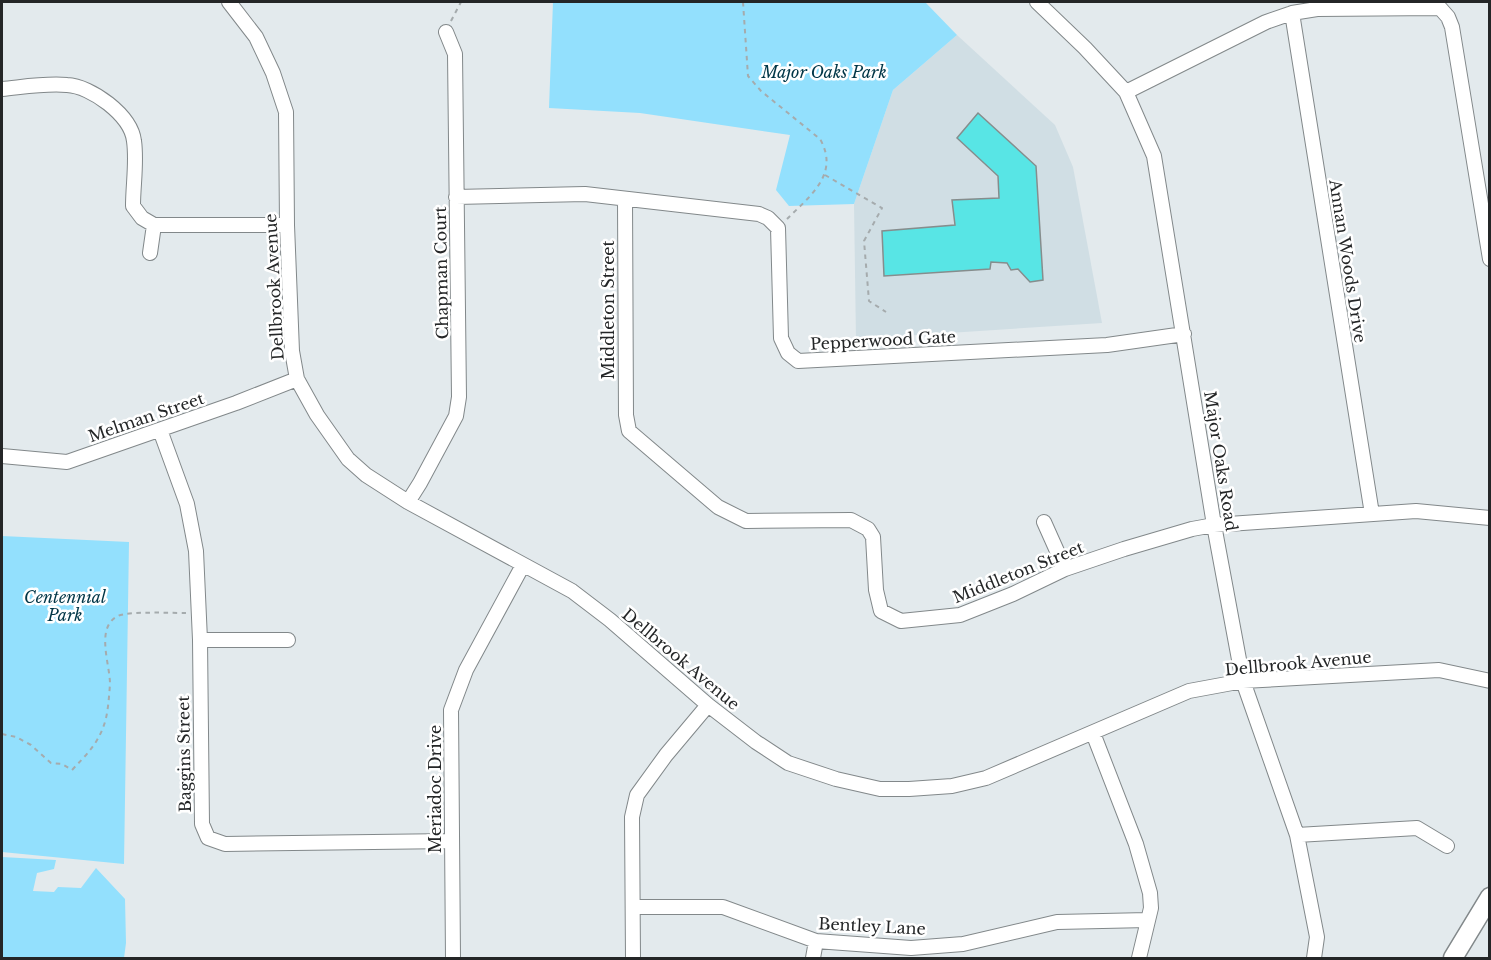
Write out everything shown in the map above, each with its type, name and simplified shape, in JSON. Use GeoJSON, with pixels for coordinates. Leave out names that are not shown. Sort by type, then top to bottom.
{"type":"FeatureCollection","features":[{"type":"Feature","properties":{"kind":"street","name":"Dellbrook Avenue"},"geometry":{"type":"LineString","coordinates":[[229,2],[256,37],[273,73],[286,112],[287,225],[292,351],[297,379],[322,423],[348,459],[366,475],[408,502],[572,591],[610,620],[708,705],[788,763],[836,779],[880,789],[952,786],[986,778],[1189,691],[1243,681],[1439,670],[1490,681]]}},
{"type":"Feature","properties":{"kind":"street","name":"Major Oaks Road"},"geometry":{"type":"LineString","coordinates":[[1036,2],[1085,48],[1126,92],[1154,156],[1214,525],[1243,681],[1297,835],[1317,938],[1314,958]]}},
{"type":"Feature","properties":{"kind":"street"},"geometry":{"type":"LineString","coordinates":[[1126,92],[1266,22],[1292,13],[1317,9],[1440,8],[1448,17],[1452,27],[1490,259]]}},
{"type":"Feature","properties":{"kind":"street","name":"Annan Woods Drive"},"geometry":{"type":"LineString","coordinates":[[1292,13],[1372,514]]}},
{"type":"Feature","properties":{"kind":"street","name":"Chapman Court"},"geometry":{"type":"LineString","coordinates":[[408,502],[456,416],[459,397],[455,54],[446,32]]}},
{"type":"Feature","properties":{"kind":"street"},"geometry":{"type":"LineString","coordinates":[[2,89],[69,85],[100,98],[122,114],[134,141],[133,206],[142,218],[154,225],[287,225]]}},
{"type":"Feature","properties":{"kind":"street"},"geometry":{"type":"LineString","coordinates":[[456,197],[585,194],[759,214],[768,218],[778,228]]}},
{"type":"Feature","properties":{"kind":"street","name":"Middleton Street"},"geometry":{"type":"LineString","coordinates":[[625,199],[626,415],[629,431],[718,507],[746,521],[851,520],[868,529],[873,537],[876,590],[881,612],[901,621],[960,615],[1065,569],[1124,549],[1192,529],[1214,525],[1416,511],[1490,518]]}},
{"type":"Feature","properties":{"kind":"street"},"geometry":{"type":"LineString","coordinates":[[150,253],[154,225]]}},
{"type":"Feature","properties":{"kind":"street","name":"Pepperwood Gate"},"geometry":{"type":"LineString","coordinates":[[778,228],[781,338],[788,353],[798,361],[1107,345],[1184,334]]}},
{"type":"Feature","properties":{"kind":"street","name":"Melman Street"},"geometry":{"type":"LineString","coordinates":[[2,456],[67,462],[297,379]]}},
{"type":"Feature","properties":{"kind":"street","name":"Baggins Street"},"geometry":{"type":"LineString","coordinates":[[160,430],[187,504],[196,551],[200,640],[202,824],[208,838],[225,844],[452,841]]}},
{"type":"Feature","properties":{"kind":"street"},"geometry":{"type":"LineString","coordinates":[[1044,522],[1065,569]]}},
{"type":"Feature","properties":{"kind":"street","name":"Meriadoc Drive"},"geometry":{"type":"LineString","coordinates":[[453,958],[451,710],[466,670],[523,565]]}},
{"type":"Feature","properties":{"kind":"street"},"geometry":{"type":"LineString","coordinates":[[200,640],[288,640]]}},
{"type":"Feature","properties":{"kind":"street"},"geometry":{"type":"LineString","coordinates":[[633,958],[632,817],[637,795],[666,755],[708,705]]}},
{"type":"Feature","properties":{"kind":"street"},"geometry":{"type":"LineString","coordinates":[[1093,733],[1136,844],[1150,893],[1151,908],[1139,958]]}},
{"type":"Feature","properties":{"kind":"street"},"geometry":{"type":"LineString","coordinates":[[1297,835],[1417,828],[1447,846]]}},
{"type":"Feature","properties":{"kind":"street"},"geometry":{"type":"LineString","coordinates":[[1453,958],[1490,897]]}},
{"type":"Feature","properties":{"kind":"street","name":"Bentley Lane"},"geometry":{"type":"LineString","coordinates":[[633,907],[723,907],[816,941],[922,947],[963,944],[1057,922],[1148,921]]}},
{"type":"Feature","properties":{"kind":"street"},"geometry":{"type":"LineString","coordinates":[[813,958],[816,941]]}},
{"type":"Feature","properties":{"kind":"path"},"geometry":{"type":"LineString","coordinates":[[446,32],[460,2]]}},
{"type":"Feature","properties":{"kind":"path"},"geometry":{"type":"LineString","coordinates":[[743,2],[748,76],[760,91],[820,139],[825,148],[828,164],[825,175],[806,200],[778,228]]}},
{"type":"Feature","properties":{"kind":"path"},"geometry":{"type":"LineString","coordinates":[[825,175],[882,208],[864,241],[869,301],[886,312]]}},
{"type":"Feature","properties":{"kind":"path"},"geometry":{"type":"LineString","coordinates":[[2,734],[24,741],[51,763],[62,764],[72,770],[95,746],[105,724],[110,683],[106,643],[110,621],[120,614],[198,613]]}},
{"type":"Feature","properties":{"kind":"shaded area"},"geometry":{"type":"Polygon","coordinates":[[[957,35],[1055,125],[1073,167],[1102,323],[856,339],[854,204],[893,90],[957,35]]]}},
{"type":"Feature","properties":{"kind":"green space","name":"Major Oaks Park"},"geometry":{"type":"Polygon","coordinates":[[[553,2],[925,2],[957,35],[893,90],[854,204],[789,206],[776,190],[790,135],[640,113],[549,108],[553,2]]]}},
{"type":"Feature","properties":{"kind":"green space","name":"Centennial Park"},"geometry":{"type":"Polygon","coordinates":[[[2,536],[129,542],[124,864],[2,852],[2,536]]]}},
{"type":"Feature","properties":{"kind":"green space"},"geometry":{"type":"Polygon","coordinates":[[[2,857],[56,860],[54,869],[37,873],[33,891],[54,892],[58,887],[81,888],[96,868],[125,899],[124,958],[2,958],[2,857]]]}},
{"type":"Feature","properties":{"kind":"building"},"geometry":{"type":"Polygon","coordinates":[[[978,113],[1036,166],[1043,280],[1030,282],[1018,269],[1011,270],[1007,263],[991,262],[990,269],[884,276],[882,231],[955,225],[952,200],[999,198],[998,176],[957,138],[978,113]]]}}]}
